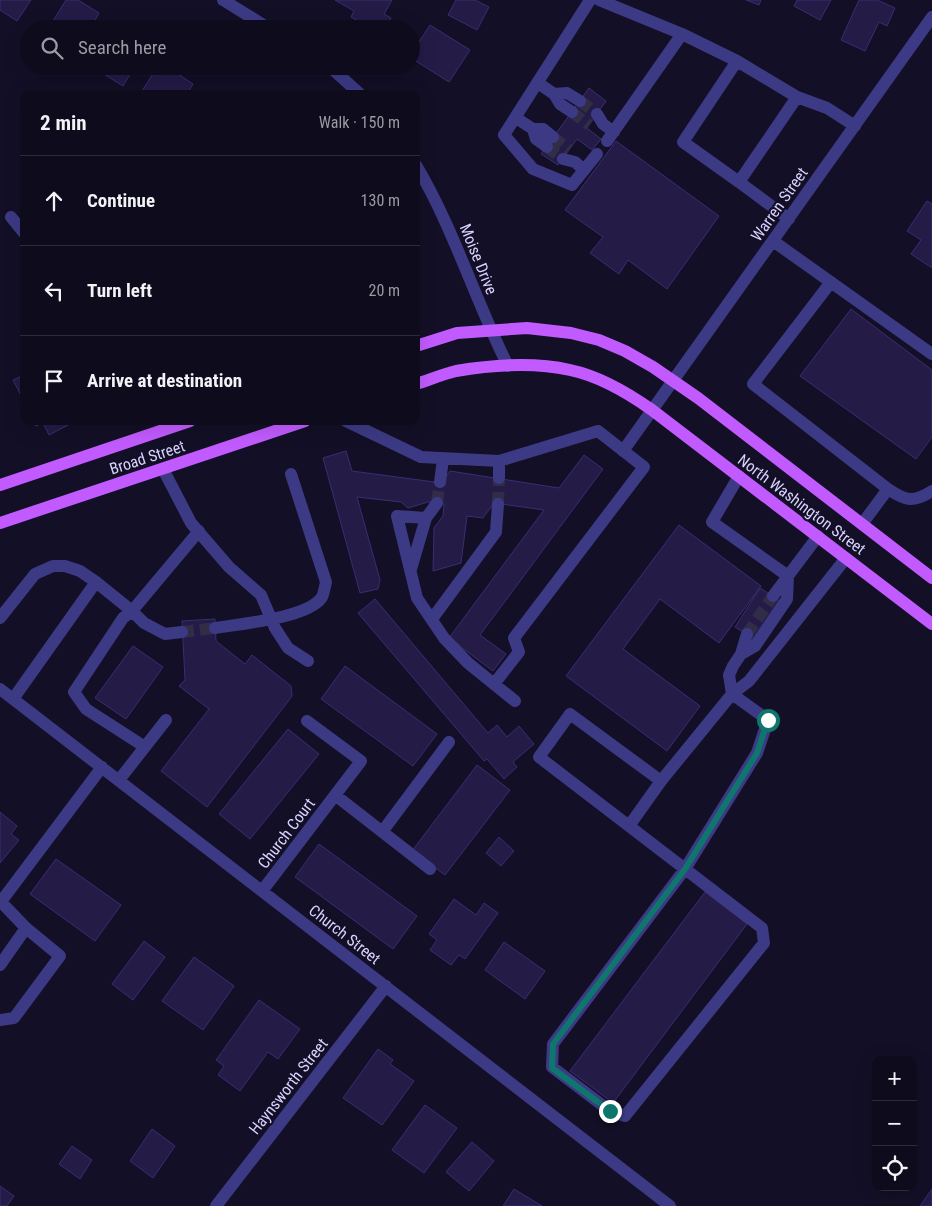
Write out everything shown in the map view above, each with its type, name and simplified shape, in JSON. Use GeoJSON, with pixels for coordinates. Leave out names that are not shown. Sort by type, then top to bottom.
{"type":"FeatureCollection","features":[{"type":"Feature","properties":{"kind":"main road"},"geometry":{"type":"LineString","coordinates":[[420,345],[457,333],[526,328],[571,333],[599,340],[625,351],[674,381]]}},
{"type":"Feature","properties":{"kind":"main road"},"geometry":{"type":"LineString","coordinates":[[420,383],[455,371],[508,366],[538,366],[571,370],[599,380],[636,398],[652,410]]}},
{"type":"Feature","properties":{"kind":"main road","name":"North Washington Street"},"geometry":{"type":"LineString","coordinates":[[674,381],[932,578]]}},
{"type":"Feature","properties":{"kind":"main road","name":"North Washington Street"},"geometry":{"type":"LineString","coordinates":[[652,410],[932,624]]}},
{"type":"Feature","properties":{"kind":"main road","name":"Broad Street"},"geometry":{"type":"LineString","coordinates":[[0,485],[168,425]]}},
{"type":"Feature","properties":{"kind":"main road","name":"Broad Street"},"geometry":{"type":"LineString","coordinates":[[0,523],[293,425]]}},
{"type":"Feature","properties":{"kind":"street"},"geometry":{"type":"LineString","coordinates":[[223,0],[255,20]]}},
{"type":"Feature","properties":{"kind":"street"},"geometry":{"type":"LineString","coordinates":[[590,0],[504,135],[533,169],[572,185],[580,166],[597,154]]}},
{"type":"Feature","properties":{"kind":"street"},"geometry":{"type":"LineString","coordinates":[[600,0],[682,34],[737,61],[796,96],[827,108],[855,126]]}},
{"type":"Feature","properties":{"kind":"street","name":"Warren Street"},"geometry":{"type":"LineString","coordinates":[[623,451],[932,17]]}},
{"type":"Feature","properties":{"kind":"street"},"geometry":{"type":"LineString","coordinates":[[589,125],[600,119],[611,137],[682,34]]}},
{"type":"Feature","properties":{"kind":"street"},"geometry":{"type":"LineString","coordinates":[[737,61],[683,142],[789,218]]}},
{"type":"Feature","properties":{"kind":"street"},"geometry":{"type":"LineString","coordinates":[[339,75],[356,90]]}},
{"type":"Feature","properties":{"kind":"street"},"geometry":{"type":"LineString","coordinates":[[538,83],[554,94],[560,104],[572,112]]}},
{"type":"Feature","properties":{"kind":"street"},"geometry":{"type":"LineString","coordinates":[[554,94],[567,93],[580,101]]}},
{"type":"Feature","properties":{"kind":"street"},"geometry":{"type":"LineString","coordinates":[[739,182],[796,96]]}},
{"type":"Feature","properties":{"kind":"street"},"geometry":{"type":"LineString","coordinates":[[516,118],[533,129],[536,139],[550,142]]}},
{"type":"Feature","properties":{"kind":"street"},"geometry":{"type":"LineString","coordinates":[[566,154],[580,166]]}},
{"type":"Feature","properties":{"kind":"street","name":"Moise Drive"},"geometry":{"type":"LineString","coordinates":[[420,173],[451,231],[491,331],[508,366]]}},
{"type":"Feature","properties":{"kind":"street"},"geometry":{"type":"LineString","coordinates":[[11,217],[20,228]]}},
{"type":"Feature","properties":{"kind":"street"},"geometry":{"type":"LineString","coordinates":[[773,241],[932,354]]}},
{"type":"Feature","properties":{"kind":"street"},"geometry":{"type":"LineString","coordinates":[[831,282],[753,384],[903,499],[919,499],[932,491]]}},
{"type":"Feature","properties":{"kind":"street"},"geometry":{"type":"LineString","coordinates":[[354,425],[422,457],[500,461],[598,431],[644,467],[514,638],[519,652],[494,684]]}},
{"type":"Feature","properties":{"kind":"street"},"geometry":{"type":"LineString","coordinates":[[440,482],[443,459]]}},
{"type":"Feature","properties":{"kind":"street"},"geometry":{"type":"LineString","coordinates":[[499,478],[500,461]]}},
{"type":"Feature","properties":{"kind":"street"},"geometry":{"type":"LineString","coordinates":[[163,469],[192,523],[228,567],[261,595],[271,620],[288,648],[308,662]]}},
{"type":"Feature","properties":{"kind":"street"},"geometry":{"type":"LineString","coordinates":[[215,628],[271,620],[306,609],[322,598],[326,582],[291,474]]}},
{"type":"Feature","properties":{"kind":"street"},"geometry":{"type":"LineString","coordinates":[[739,476],[712,522],[788,576]]}},
{"type":"Feature","properties":{"kind":"street"},"geometry":{"type":"LineString","coordinates":[[862,524],[888,489]]}},
{"type":"Feature","properties":{"kind":"street"},"geometry":{"type":"LineString","coordinates":[[410,572],[426,518],[436,503]]}},
{"type":"Feature","properties":{"kind":"street"},"geometry":{"type":"LineString","coordinates":[[432,619],[496,532],[498,504]]}},
{"type":"Feature","properties":{"kind":"street"},"geometry":{"type":"LineString","coordinates":[[426,518],[397,516],[417,598],[444,638],[468,663],[515,701]]}},
{"type":"Feature","properties":{"kind":"street"},"geometry":{"type":"LineString","coordinates":[[145,747],[86,709],[74,692],[123,618],[132,612],[199,531]]}},
{"type":"Feature","properties":{"kind":"street"},"geometry":{"type":"LineString","coordinates":[[773,596],[818,536]]}},
{"type":"Feature","properties":{"kind":"street"},"geometry":{"type":"LineString","coordinates":[[628,826],[661,781],[732,694],[749,681],[846,558]]}},
{"type":"Feature","properties":{"kind":"street"},"geometry":{"type":"LineString","coordinates":[[0,618],[35,574],[52,566],[66,566],[80,570],[144,623],[165,634],[182,632]]}},
{"type":"Feature","properties":{"kind":"street"},"geometry":{"type":"LineString","coordinates":[[741,654],[755,646],[787,599],[788,576]]}},
{"type":"Feature","properties":{"kind":"street"},"geometry":{"type":"LineString","coordinates":[[13,699],[96,582]]}},
{"type":"Feature","properties":{"kind":"street"},"geometry":{"type":"LineString","coordinates":[[661,781],[570,714],[539,757],[628,826],[685,869],[762,928],[764,942],[625,1116],[610,1111],[552,1068],[553,1044],[685,869],[757,753],[768,720],[732,694],[729,675],[741,654],[748,634]]}},
{"type":"Feature","properties":{"kind":"street","name":"Church Street"},"geometry":{"type":"LineString","coordinates":[[0,689],[670,1206]]}},
{"type":"Feature","properties":{"kind":"street"},"geometry":{"type":"LineString","coordinates":[[119,780],[166,720]]}},
{"type":"Feature","properties":{"kind":"street","name":"Church Court"},"geometry":{"type":"LineString","coordinates":[[262,891],[361,761],[306,721]]}},
{"type":"Feature","properties":{"kind":"street"},"geometry":{"type":"LineString","coordinates":[[382,832],[448,742]]}},
{"type":"Feature","properties":{"kind":"street"},"geometry":{"type":"LineString","coordinates":[[0,1020],[14,1018],[60,956],[26,928],[0,902],[102,767]]}},
{"type":"Feature","properties":{"kind":"street","name":"Church Court"},"geometry":{"type":"LineString","coordinates":[[335,795],[430,869]]}},
{"type":"Feature","properties":{"kind":"street"},"geometry":{"type":"LineString","coordinates":[[0,965],[26,928]]}},
{"type":"Feature","properties":{"kind":"street","name":"Haynsworth Street"},"geometry":{"type":"LineString","coordinates":[[216,1206],[386,986]]}},
{"type":"Feature","properties":{"kind":"building"},"geometry":{"type":"Polygon","coordinates":[[[0,0],[31,0],[17,21],[0,10],[0,0]]]}},
{"type":"Feature","properties":{"kind":"building"},"geometry":{"type":"Polygon","coordinates":[[[66,0],[78,0],[99,13],[95,20],[54,20],[66,0]]]}},
{"type":"Feature","properties":{"kind":"building"},"geometry":{"type":"Polygon","coordinates":[[[335,0],[392,0],[384,14],[391,18],[390,20],[356,20],[351,17],[354,11],[335,0]]]}},
{"type":"Feature","properties":{"kind":"building"},"geometry":{"type":"Polygon","coordinates":[[[456,0],[475,0],[489,7],[477,30],[448,15],[456,0]]]}},
{"type":"Feature","properties":{"kind":"building"},"geometry":{"type":"Polygon","coordinates":[[[746,0],[761,0],[759,5],[746,0]]]}},
{"type":"Feature","properties":{"kind":"building"},"geometry":{"type":"Polygon","coordinates":[[[797,0],[831,0],[820,20],[794,6],[797,0]]]}},
{"type":"Feature","properties":{"kind":"building"},"geometry":{"type":"Polygon","coordinates":[[[859,0],[877,0],[895,8],[887,26],[879,22],[865,51],[841,40],[859,0]]]}},
{"type":"Feature","properties":{"kind":"building"},"geometry":{"type":"Polygon","coordinates":[[[430,25],[470,50],[449,82],[420,64],[420,40],[430,25]]]}},
{"type":"Feature","properties":{"kind":"building"},"geometry":{"type":"Polygon","coordinates":[[[105,75],[130,75],[123,86],[105,75]]]}},
{"type":"Feature","properties":{"kind":"building"},"geometry":{"type":"Polygon","coordinates":[[[152,75],[180,75],[193,84],[189,90],[143,90],[152,75]]]}},
{"type":"Feature","properties":{"kind":"building"},"geometry":{"type":"Polygon","coordinates":[[[589,88],[606,101],[587,128],[601,139],[592,150],[577,139],[558,165],[541,154],[589,88]]]}},
{"type":"Feature","properties":{"kind":"building"},"geometry":{"type":"Polygon","coordinates":[[[616,141],[719,216],[667,289],[628,260],[619,274],[590,253],[603,237],[565,210],[616,141]]]}},
{"type":"Feature","properties":{"kind":"building"},"geometry":{"type":"Polygon","coordinates":[[[927,201],[932,204],[932,268],[911,254],[921,240],[907,231],[927,201]]]}},
{"type":"Feature","properties":{"kind":"building"},"geometry":{"type":"Polygon","coordinates":[[[851,309],[932,370],[932,437],[916,459],[800,376],[851,309]]]}},
{"type":"Feature","properties":{"kind":"building"},"geometry":{"type":"Polygon","coordinates":[[[20,377],[20,393],[13,380],[20,377]]]}},
{"type":"Feature","properties":{"kind":"building"},"geometry":{"type":"Polygon","coordinates":[[[44,425],[68,425],[49,435],[44,425]]]}},
{"type":"Feature","properties":{"kind":"building"},"geometry":{"type":"Polygon","coordinates":[[[346,451],[352,471],[442,483],[450,471],[559,488],[584,455],[603,469],[480,635],[506,654],[493,671],[449,638],[544,510],[494,503],[483,518],[467,516],[461,563],[433,571],[434,528],[443,516],[444,504],[428,502],[408,508],[401,502],[357,497],[380,580],[378,589],[360,593],[323,458],[346,451]]]}},
{"type":"Feature","properties":{"kind":"building"},"geometry":{"type":"Polygon","coordinates":[[[679,525],[761,586],[719,643],[660,599],[623,649],[700,706],[667,751],[566,676],[679,525]]]}},
{"type":"Feature","properties":{"kind":"building"},"geometry":{"type":"Polygon","coordinates":[[[760,588],[780,601],[756,640],[735,627],[760,588]]]}},
{"type":"Feature","properties":{"kind":"building"},"geometry":{"type":"Polygon","coordinates":[[[375,599],[488,733],[497,725],[507,737],[519,726],[534,744],[513,762],[517,767],[504,779],[487,759],[484,761],[358,613],[375,599]]]}},
{"type":"Feature","properties":{"kind":"building"},"geometry":{"type":"Polygon","coordinates":[[[215,619],[216,641],[245,664],[252,655],[291,686],[292,696],[207,807],[161,771],[209,709],[179,686],[185,680],[182,621],[215,619]]]}},
{"type":"Feature","properties":{"kind":"building"},"geometry":{"type":"Polygon","coordinates":[[[133,646],[163,667],[126,719],[95,698],[133,646]]]}},
{"type":"Feature","properties":{"kind":"building"},"geometry":{"type":"Polygon","coordinates":[[[345,666],[437,734],[413,766],[321,699],[345,666]]]}},
{"type":"Feature","properties":{"kind":"building"},"geometry":{"type":"Polygon","coordinates":[[[288,729],[319,754],[250,839],[219,814],[288,729]]]}},
{"type":"Feature","properties":{"kind":"building"},"geometry":{"type":"Polygon","coordinates":[[[477,765],[510,790],[445,875],[412,851],[477,765]]]}},
{"type":"Feature","properties":{"kind":"building"},"geometry":{"type":"Polygon","coordinates":[[[0,812],[17,826],[11,834],[19,840],[0,863],[0,812]]]}},
{"type":"Feature","properties":{"kind":"building"},"geometry":{"type":"Polygon","coordinates":[[[499,837],[514,851],[501,866],[486,853],[499,837]]]}},
{"type":"Feature","properties":{"kind":"building"},"geometry":{"type":"Polygon","coordinates":[[[319,844],[417,916],[393,949],[295,877],[319,844]]]}},
{"type":"Feature","properties":{"kind":"building"},"geometry":{"type":"Polygon","coordinates":[[[56,859],[121,905],[95,941],[30,894],[56,859]]]}},
{"type":"Feature","properties":{"kind":"building"},"geometry":{"type":"Polygon","coordinates":[[[705,892],[747,924],[613,1103],[570,1071],[705,892]]]}},
{"type":"Feature","properties":{"kind":"building"},"geometry":{"type":"Polygon","coordinates":[[[454,899],[476,915],[484,903],[498,913],[465,959],[459,955],[451,965],[430,950],[437,940],[429,934],[454,899]]]}},
{"type":"Feature","properties":{"kind":"building"},"geometry":{"type":"Polygon","coordinates":[[[144,941],[165,957],[133,1000],[112,984],[144,941]]]}},
{"type":"Feature","properties":{"kind":"building"},"geometry":{"type":"Polygon","coordinates":[[[504,942],[545,971],[525,999],[485,970],[504,942]]]}},
{"type":"Feature","properties":{"kind":"building"},"geometry":{"type":"Polygon","coordinates":[[[194,957],[234,986],[203,1030],[162,1001],[194,957]]]}},
{"type":"Feature","properties":{"kind":"building"},"geometry":{"type":"Polygon","coordinates":[[[259,1000],[300,1029],[278,1059],[268,1052],[240,1091],[218,1075],[224,1066],[216,1060],[259,1000]]]}},
{"type":"Feature","properties":{"kind":"building"},"geometry":{"type":"Polygon","coordinates":[[[378,1049],[393,1060],[390,1064],[414,1081],[382,1125],[343,1098],[378,1049]]]}},
{"type":"Feature","properties":{"kind":"building"},"geometry":{"type":"Polygon","coordinates":[[[425,1105],[457,1128],[424,1173],[392,1150],[425,1105]]]}},
{"type":"Feature","properties":{"kind":"building"},"geometry":{"type":"Polygon","coordinates":[[[152,1129],[175,1146],[153,1178],[130,1161],[152,1129]]]}},
{"type":"Feature","properties":{"kind":"building"},"geometry":{"type":"Polygon","coordinates":[[[472,1142],[494,1161],[469,1191],[446,1172],[472,1142]]]}},
{"type":"Feature","properties":{"kind":"building"},"geometry":{"type":"Polygon","coordinates":[[[72,1146],[92,1160],[80,1179],[59,1164],[72,1146]]]}},
{"type":"Feature","properties":{"kind":"building"},"geometry":{"type":"Polygon","coordinates":[[[0,1186],[14,1196],[7,1206],[0,1206],[0,1186]]]}},
{"type":"Feature","properties":{"kind":"building"},"geometry":{"type":"Polygon","coordinates":[[[514,1189],[542,1206],[503,1206],[514,1189]]]}},
{"type":"Feature","properties":{"kind":"building"},"geometry":{"type":"Polygon","coordinates":[[[932,1189],[932,1206],[920,1206],[932,1189]]]}},
{"type":"Feature","properties":{"kind":"tunnel"},"geometry":{"type":"LineString","coordinates":[[580,101],[597,114]]}},
{"type":"Feature","properties":{"kind":"tunnel"},"geometry":{"type":"LineString","coordinates":[[572,112],[589,125]]}},
{"type":"Feature","properties":{"kind":"tunnel"},"geometry":{"type":"LineString","coordinates":[[553,137],[569,150]]}},
{"type":"Feature","properties":{"kind":"tunnel"},"geometry":{"type":"LineString","coordinates":[[547,147],[563,159]]}},
{"type":"Feature","properties":{"kind":"tunnel"},"geometry":{"type":"LineString","coordinates":[[498,504],[499,478]]}},
{"type":"Feature","properties":{"kind":"tunnel"},"geometry":{"type":"LineString","coordinates":[[437,503],[440,482]]}},
{"type":"Feature","properties":{"kind":"tunnel"},"geometry":{"type":"LineString","coordinates":[[747,634],[773,596]]}},
{"type":"Feature","properties":{"kind":"tunnel"},"geometry":{"type":"LineString","coordinates":[[182,632],[215,628]]}},
{"type":"Feature","properties":{"kind":"route"},"geometry":{"type":"LineString","coordinates":[[610,1111],[552,1068],[553,1044],[685,869],[757,753],[768,720]]}}]}
